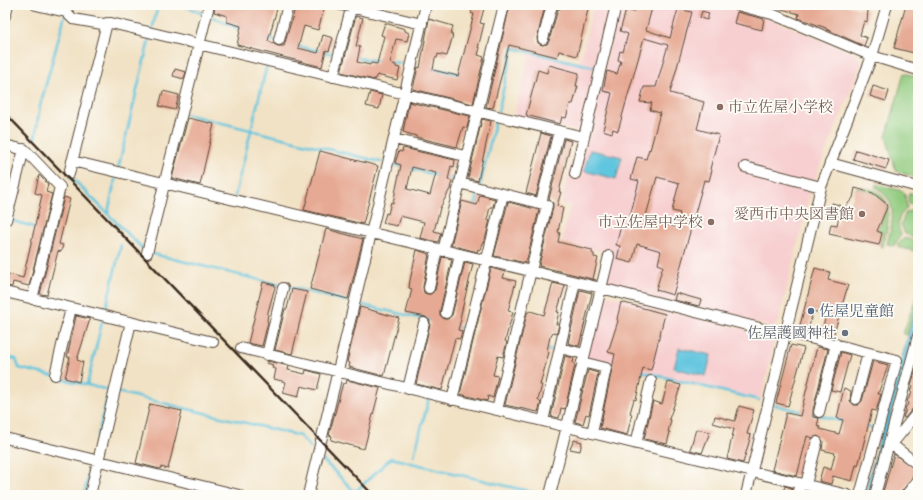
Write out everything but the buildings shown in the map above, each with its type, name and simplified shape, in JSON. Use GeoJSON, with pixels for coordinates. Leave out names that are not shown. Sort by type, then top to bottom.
{"type":"FeatureCollection","features":[{"type":"Feature","properties":{"kind":"street"},"geometry":{"type":"LineString","coordinates":[[5,16],[8,5]]}},
{"type":"Feature","properties":{"kind":"street"},"geometry":{"type":"LineString","coordinates":[[36,5],[66,12],[73,19],[111,23],[584,137]]}},
{"type":"Feature","properties":{"kind":"street"},"geometry":{"type":"LineString","coordinates":[[147,253],[209,5]]}},
{"type":"Feature","properties":{"kind":"street"},"geometry":{"type":"LineString","coordinates":[[279,40],[288,5]]}},
{"type":"Feature","properties":{"kind":"street"},"geometry":{"type":"LineString","coordinates":[[308,495],[426,5]]}},
{"type":"Feature","properties":{"kind":"street"},"geometry":{"type":"LineString","coordinates":[[429,288],[459,183],[504,5]]}},
{"type":"Feature","properties":{"kind":"street"},"geometry":{"type":"LineString","coordinates":[[543,39],[550,29],[552,5]]}},
{"type":"Feature","properties":{"kind":"street"},"geometry":{"type":"LineString","coordinates":[[575,174],[616,5]]}},
{"type":"Feature","properties":{"kind":"street"},"geometry":{"type":"LineString","coordinates":[[744,5],[773,9],[872,56],[918,70]]}},
{"type":"Feature","properties":{"kind":"street"},"geometry":{"type":"LineString","coordinates":[[746,495],[821,187],[872,56],[887,5]]}},
{"type":"Feature","properties":{"kind":"street"},"geometry":{"type":"LineString","coordinates":[[333,77],[348,6],[422,24]]}},
{"type":"Feature","properties":{"kind":"street"},"geometry":{"type":"LineString","coordinates":[[69,174],[106,23]]}},
{"type":"Feature","properties":{"kind":"street"},"geometry":{"type":"LineString","coordinates":[[541,203],[559,131]]}},
{"type":"Feature","properties":{"kind":"street"},"geometry":{"type":"LineString","coordinates":[[394,139],[466,156]]}},
{"type":"Feature","properties":{"kind":"street"},"geometry":{"type":"LineString","coordinates":[[5,145],[24,149],[60,187],[32,299]]}},
{"type":"Feature","properties":{"kind":"street"},"geometry":{"type":"LineString","coordinates":[[6,220],[24,149]]}},
{"type":"Feature","properties":{"kind":"street"},"geometry":{"type":"LineString","coordinates":[[72,161],[601,288],[775,332],[786,332],[897,360],[860,495]]}},
{"type":"Feature","properties":{"kind":"street"},"geometry":{"type":"LineString","coordinates":[[830,163],[918,188]]}},
{"type":"Feature","properties":{"kind":"street"},"geometry":{"type":"LineString","coordinates":[[745,167],[821,187]]}},
{"type":"Feature","properties":{"kind":"street"},"geometry":{"type":"LineString","coordinates":[[459,183],[546,205],[497,410]]}},
{"type":"Feature","properties":{"kind":"street"},"geometry":{"type":"LineString","coordinates":[[452,400],[503,194]]}},
{"type":"Feature","properties":{"kind":"street"},"geometry":{"type":"LineString","coordinates":[[446,313],[460,255]]}},
{"type":"Feature","properties":{"kind":"street"},"geometry":{"type":"LineString","coordinates":[[550,494],[609,256]]}},
{"type":"Feature","properties":{"kind":"street"},"geometry":{"type":"LineString","coordinates":[[542,421],[575,282]]}},
{"type":"Feature","properties":{"kind":"street"},"geometry":{"type":"LineString","coordinates":[[267,355],[283,288]]}},
{"type":"Feature","properties":{"kind":"street"},"geometry":{"type":"LineString","coordinates":[[5,292],[213,342]]}},
{"type":"Feature","properties":{"kind":"street"},"geometry":{"type":"LineString","coordinates":[[55,375],[71,308]]}},
{"type":"Feature","properties":{"kind":"street"},"geometry":{"type":"LineString","coordinates":[[90,495],[131,322]]}},
{"type":"Feature","properties":{"kind":"street"},"geometry":{"type":"LineString","coordinates":[[408,389],[424,323]]}},
{"type":"Feature","properties":{"kind":"street"},"geometry":{"type":"LineString","coordinates":[[875,495],[891,443],[918,336]]}},
{"type":"Feature","properties":{"kind":"street"},"geometry":{"type":"LineString","coordinates":[[819,412],[836,344]]}},
{"type":"Feature","properties":{"kind":"street"},"geometry":{"type":"LineString","coordinates":[[241,348],[848,495]]}},
{"type":"Feature","properties":{"kind":"street"},"geometry":{"type":"LineString","coordinates":[[560,348],[606,368],[592,433]]}},
{"type":"Feature","properties":{"kind":"street"},"geometry":{"type":"LineString","coordinates":[[856,399],[868,353]]}},
{"type":"Feature","properties":{"kind":"street"},"geometry":{"type":"LineString","coordinates":[[636,444],[653,387]]}},
{"type":"Feature","properties":{"kind":"street"},"geometry":{"type":"LineString","coordinates":[[891,443],[918,412]]}},
{"type":"Feature","properties":{"kind":"street"},"geometry":{"type":"LineString","coordinates":[[5,438],[239,495]]}},
{"type":"Feature","properties":{"kind":"street"},"geometry":{"type":"LineString","coordinates":[[797,495],[803,484],[817,442]]}},
{"type":"Feature","properties":{"kind":"street"},"geometry":{"type":"LineString","coordinates":[[891,443],[918,466]]}},
{"type":"Feature","properties":{"kind":"street"},"geometry":{"type":"LineString","coordinates":[[906,495],[918,480]]}},
{"type":"Feature","properties":{"kind":"shaded area"},"geometry":{"type":"Polygon","coordinates":[[[594,5],[612,5],[579,130],[576,131],[514,115],[530,53],[579,65],[594,5]]]}},
{"type":"Feature","properties":{"kind":"shaded area","name":"市立佐屋小学校"},"geometry":{"type":"Polygon","coordinates":[[[620,5],[689,5],[744,11],[766,17],[857,55],[862,63],[811,188],[778,324],[772,327],[608,287],[604,283],[612,254],[562,242],[570,206],[561,204],[577,140],[586,142],[620,5]]]}},
{"type":"Feature","properties":{"kind":"shaded area"},"geometry":{"type":"Polygon","coordinates":[[[604,294],[772,336],[775,340],[761,399],[586,357],[604,294]]]}},
{"type":"Feature","properties":{"kind":"green space"},"geometry":{"type":"Polygon","coordinates":[[[904,73],[918,77],[918,178],[896,171],[886,137],[904,73]]]}},
{"type":"Feature","properties":{"kind":"green space"},"geometry":{"type":"Polygon","coordinates":[[[876,184],[903,191],[905,195],[907,208],[900,217],[898,223],[901,234],[894,246],[887,244],[892,220],[891,205],[883,193],[875,187],[876,184]]]}},
{"type":"Feature","properties":{"kind":"green space"},"geometry":{"type":"Polygon","coordinates":[[[856,188],[869,189],[878,192],[884,198],[886,204],[876,194],[856,188]]]}},
{"type":"Feature","properties":{"kind":"green space"},"geometry":{"type":"Polygon","coordinates":[[[910,193],[918,196],[918,206],[909,204],[908,196],[910,193]]]}},
{"type":"Feature","properties":{"kind":"green space"},"geometry":{"type":"Polygon","coordinates":[[[887,206],[888,226],[883,247],[880,246],[883,232],[876,231],[880,225],[887,206]]]}},
{"type":"Feature","properties":{"kind":"green space"},"geometry":{"type":"Polygon","coordinates":[[[918,209],[918,238],[911,237],[904,232],[901,224],[906,212],[918,209]]]}},
{"type":"Feature","properties":{"kind":"green space"},"geometry":{"type":"Polygon","coordinates":[[[905,238],[918,242],[918,252],[898,247],[898,243],[905,238]]]}},
{"type":"Feature","properties":{"kind":"green space"},"geometry":{"type":"Polygon","coordinates":[[[918,291],[918,298],[907,335],[903,334],[918,291]]]}},
{"type":"Feature","properties":{"kind":"water"},"geometry":{"type":"Polygon","coordinates":[[[590,150],[622,157],[616,179],[584,171],[590,150]]]}},
{"type":"Feature","properties":{"kind":"water"},"geometry":{"type":"Polygon","coordinates":[[[918,300],[918,320],[869,495],[864,495],[918,300]]]}},
{"type":"Feature","properties":{"kind":"water"},"geometry":{"type":"Polygon","coordinates":[[[679,348],[711,355],[706,376],[674,368],[679,348]]]}},
{"type":"Feature","properties":{"kind":"waterway"},"geometry":{"type":"LineString","coordinates":[[152,30],[158,5]]}},
{"type":"Feature","properties":{"kind":"waterway"},"geometry":{"type":"LineString","coordinates":[[184,5],[203,14]]}},
{"type":"Feature","properties":{"kind":"waterway"},"geometry":{"type":"LineString","coordinates":[[35,138],[40,106],[65,15]]}},
{"type":"Feature","properties":{"kind":"waterway"},"geometry":{"type":"LineString","coordinates":[[210,16],[242,30]]}},
{"type":"Feature","properties":{"kind":"waterway"},"geometry":{"type":"LineString","coordinates":[[118,169],[150,36]]}},
{"type":"Feature","properties":{"kind":"waterway"},"geometry":{"type":"LineString","coordinates":[[266,39],[276,41]]}},
{"type":"Feature","properties":{"kind":"waterway"},"geometry":{"type":"LineString","coordinates":[[297,46],[333,54]]}},
{"type":"Feature","properties":{"kind":"waterway"},"geometry":{"type":"LineString","coordinates":[[498,112],[513,48],[594,67]]}},
{"type":"Feature","properties":{"kind":"waterway"},"geometry":{"type":"LineString","coordinates":[[356,58],[381,61]]}},
{"type":"Feature","properties":{"kind":"waterway"},"geometry":{"type":"LineString","coordinates":[[388,61],[405,64]]}},
{"type":"Feature","properties":{"kind":"waterway"},"geometry":{"type":"LineString","coordinates":[[235,196],[267,65]]}},
{"type":"Feature","properties":{"kind":"waterway"},"geometry":{"type":"LineString","coordinates":[[432,68],[460,74]]}},
{"type":"Feature","properties":{"kind":"waterway"},"geometry":{"type":"LineString","coordinates":[[185,114],[381,162]]}},
{"type":"Feature","properties":{"kind":"waterway"},"geometry":{"type":"LineString","coordinates":[[480,185],[495,122]]}},
{"type":"Feature","properties":{"kind":"waterway"},"geometry":{"type":"LineString","coordinates":[[395,165],[404,167]]}},
{"type":"Feature","properties":{"kind":"waterway"},"geometry":{"type":"LineString","coordinates":[[409,168],[439,176]]}},
{"type":"Feature","properties":{"kind":"waterway"},"geometry":{"type":"LineString","coordinates":[[108,213],[116,175]]}},
{"type":"Feature","properties":{"kind":"waterway"},"geometry":{"type":"LineString","coordinates":[[71,177],[145,251]]}},
{"type":"Feature","properties":{"kind":"waterway"},"geometry":{"type":"LineString","coordinates":[[446,177],[455,180]]}},
{"type":"Feature","properties":{"kind":"waterway"},"geometry":{"type":"LineString","coordinates":[[475,207],[478,193]]}},
{"type":"Feature","properties":{"kind":"waterway"},"geometry":{"type":"LineString","coordinates":[[9,220],[34,227]]}},
{"type":"Feature","properties":{"kind":"waterway"},"geometry":{"type":"LineString","coordinates":[[105,312],[121,245]]}},
{"type":"Feature","properties":{"kind":"waterway"},"geometry":{"type":"LineString","coordinates":[[153,254],[346,301]]}},
{"type":"Feature","properties":{"kind":"waterway"},"geometry":{"type":"LineString","coordinates":[[362,305],[432,321]]}},
{"type":"Feature","properties":{"kind":"waterway"},"geometry":{"type":"LineString","coordinates":[[87,385],[103,318]]}},
{"type":"Feature","properties":{"kind":"waterway"},"geometry":{"type":"LineString","coordinates":[[456,327],[465,329]]}},
{"type":"Feature","properties":{"kind":"waterway"},"geometry":{"type":"LineString","coordinates":[[545,349],[553,351]]}},
{"type":"Feature","properties":{"kind":"waterway"},"geometry":{"type":"LineString","coordinates":[[5,357],[16,359],[19,368],[53,376]]}},
{"type":"Feature","properties":{"kind":"waterway"},"geometry":{"type":"LineString","coordinates":[[639,371],[759,400]]}},
{"type":"Feature","properties":{"kind":"waterway"},"geometry":{"type":"LineString","coordinates":[[57,378],[109,390]]}},
{"type":"Feature","properties":{"kind":"waterway"},"geometry":{"type":"LineString","coordinates":[[94,451],[109,390],[112,391]]}},
{"type":"Feature","properties":{"kind":"waterway"},"geometry":{"type":"LineString","coordinates":[[117,392],[300,436],[311,448]]}},
{"type":"Feature","properties":{"kind":"waterway"},"geometry":{"type":"LineString","coordinates":[[414,456],[429,398]]}},
{"type":"Feature","properties":{"kind":"waterway"},"geometry":{"type":"LineString","coordinates":[[775,405],[803,412]]}},
{"type":"Feature","properties":{"kind":"waterway"},"geometry":{"type":"LineString","coordinates":[[810,413],[846,422]]}},
{"type":"Feature","properties":{"kind":"waterway"},"geometry":{"type":"LineString","coordinates":[[864,426],[874,429]]}},
{"type":"Feature","properties":{"kind":"waterway"},"geometry":{"type":"LineString","coordinates":[[323,460],[355,492],[391,458],[544,495]]}},
{"type":"Feature","properties":{"kind":"waterway"},"geometry":{"type":"LineString","coordinates":[[84,495],[90,467]]}},
{"type":"Feature","properties":{"kind":"railway"},"geometry":{"type":"LineString","coordinates":[[5,113],[373,495]]}},
{"type":"Feature","properties":{"kind":"place","name":"市立佐屋小学校"},"geometry":{"type":"Point","coordinates":[720,107]}},
{"type":"Feature","properties":{"kind":"place","name":"愛西市中央図書館"},"geometry":{"type":"Point","coordinates":[862,214]}},
{"type":"Feature","properties":{"kind":"place","name":"市立佐屋中学校"},"geometry":{"type":"Point","coordinates":[711,222]}},
{"type":"Feature","properties":{"kind":"place","name":"佐屋児童館"},"geometry":{"type":"Point","coordinates":[811,311]}},
{"type":"Feature","properties":{"kind":"place","name":"佐屋護國神社"},"geometry":{"type":"Point","coordinates":[845,333]}}]}
